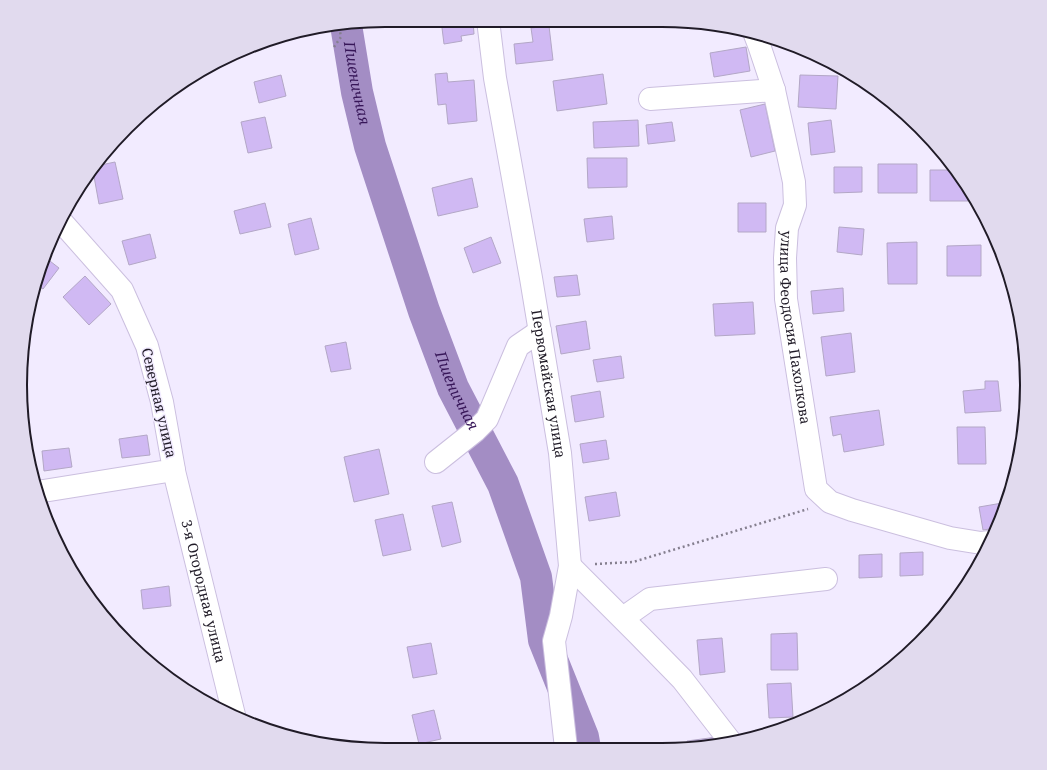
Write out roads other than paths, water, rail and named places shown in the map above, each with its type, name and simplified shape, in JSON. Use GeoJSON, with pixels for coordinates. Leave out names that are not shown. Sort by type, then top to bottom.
{"type":"FeatureCollection","features":[{"type":"Feature","properties":{"kind":"street","name":"Первомайская улица"},"geometry":{"type":"LineString","coordinates":[[489,27],[495,78],[560,453],[570,566],[561,616],[554,641],[565,743]]}},
{"type":"Feature","properties":{"kind":"street","name":"улица Феодосия Пахолкова"},"geometry":{"type":"LineString","coordinates":[[758,40],[774,90],[792,175],[795,205],[787,228],[785,258],[786,299],[816,489],[830,502],[852,510],[950,538],[983,543]]}},
{"type":"Feature","properties":{"kind":"street"},"geometry":{"type":"LineString","coordinates":[[650,99],[774,90]]}},
{"type":"Feature","properties":{"kind":"street","name":"Северная улица"},"geometry":{"type":"LineString","coordinates":[[65,225],[122,290],[147,346],[162,402],[174,469]]}},
{"type":"Feature","properties":{"kind":"street"},"geometry":{"type":"LineString","coordinates":[[436,462],[475,431],[487,419],[518,346],[540,331]]}},
{"type":"Feature","properties":{"kind":"street"},"geometry":{"type":"LineString","coordinates":[[43,491],[174,469]]}},
{"type":"Feature","properties":{"kind":"street","name":"3-я Огородная улица"},"geometry":{"type":"LineString","coordinates":[[174,469],[232,708]]}},
{"type":"Feature","properties":{"kind":"street"},"geometry":{"type":"LineString","coordinates":[[570,566],[682,679],[727,737]]}},
{"type":"Feature","properties":{"kind":"street"},"geometry":{"type":"LineString","coordinates":[[623,618],[650,600],[826,579]]}},
{"type":"Feature","properties":{"kind":"waterway","name":"Пшеничная"},"geometry":{"type":"LineString","coordinates":[[347,29],[357,92],[370,146],[424,311],[453,388],[503,484],[536,577],[544,640],[584,743]]}}]}
